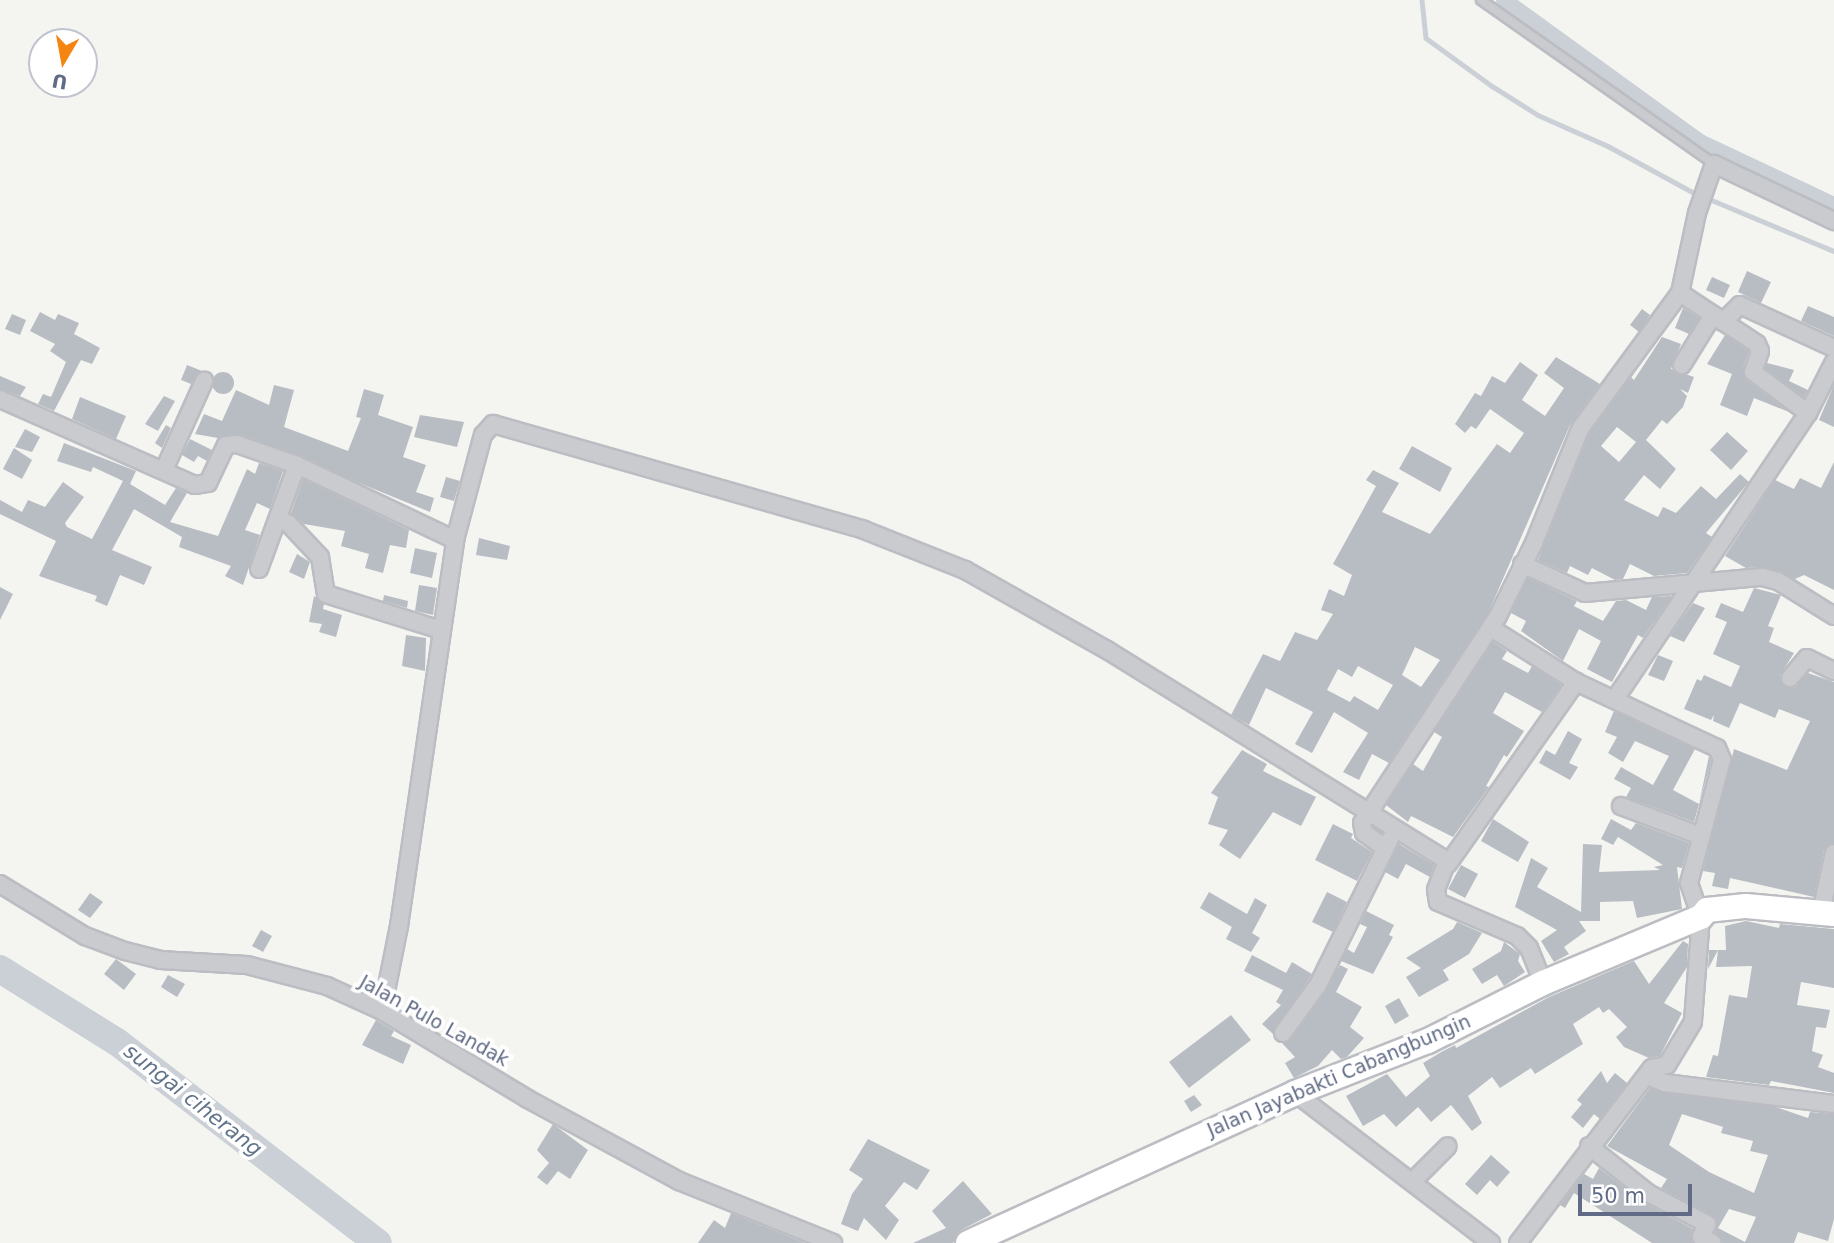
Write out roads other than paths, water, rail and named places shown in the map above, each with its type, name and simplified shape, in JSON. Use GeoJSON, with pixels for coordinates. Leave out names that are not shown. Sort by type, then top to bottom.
{"type":"FeatureCollection","features":[{"type":"Feature","properties":{"kind":"main road","name":"Jalan Jayabakti Cabangbungin"},"geometry":{"type":"LineString","coordinates":[[968,1243],[1295,1093],[1428,1041],[1543,983],[1701,918],[1707,910],[1727,905],[1828,913]]}},
{"type":"Feature","properties":{"kind":"street"},"geometry":{"type":"LineString","coordinates":[[1385,848],[1361,829],[1491,628],[1522,564],[1580,429],[1680,293],[1697,213],[1714,163],[1834,221]]}},
{"type":"Feature","properties":{"kind":"street"},"geometry":{"type":"LineString","coordinates":[[1680,293],[1759,347],[1753,372],[1808,413]]}},
{"type":"Feature","properties":{"kind":"street"},"geometry":{"type":"LineString","coordinates":[[1682,365],[1718,318],[1740,305],[1834,348]]}},
{"type":"Feature","properties":{"kind":"street"},"geometry":{"type":"LineString","coordinates":[[1615,699],[1808,413],[1834,362]]}},
{"type":"Feature","properties":{"kind":"street"},"geometry":{"type":"LineString","coordinates":[[164,470],[204,381]]}},
{"type":"Feature","properties":{"kind":"street"},"geometry":{"type":"LineString","coordinates":[[0,399],[202,486],[208,483],[232,443],[297,464],[455,540]]}},
{"type":"Feature","properties":{"kind":"street"},"geometry":{"type":"LineString","coordinates":[[382,1011],[399,926],[455,540],[483,435],[493,424],[864,530],[965,570],[1107,650],[1371,811],[1448,864]]}},
{"type":"Feature","properties":{"kind":"street"},"geometry":{"type":"LineString","coordinates":[[259,569],[297,464]]}},
{"type":"Feature","properties":{"kind":"street"},"geometry":{"type":"LineString","coordinates":[[288,523],[320,557],[326,594],[441,629]]}},
{"type":"Feature","properties":{"kind":"street"},"geometry":{"type":"LineString","coordinates":[[1522,564],[1585,593],[1762,576],[1778,581],[1834,616]]}},
{"type":"Feature","properties":{"kind":"street"},"geometry":{"type":"LineString","coordinates":[[1491,628],[1576,682],[1717,748],[1722,760],[1689,883],[1701,918],[1693,1022],[1667,1065],[1652,1068],[1588,1146],[1518,1243]]}},
{"type":"Feature","properties":{"kind":"street"},"geometry":{"type":"LineString","coordinates":[[1790,678],[1807,658],[1834,671]]}},
{"type":"Feature","properties":{"kind":"street"},"geometry":{"type":"LineString","coordinates":[[1543,983],[1529,948],[1517,936],[1438,902],[1436,890],[1448,864],[1576,682]]}},
{"type":"Feature","properties":{"kind":"street"},"geometry":{"type":"LineString","coordinates":[[1621,806],[1701,836]]}},
{"type":"Feature","properties":{"kind":"street"},"geometry":{"type":"LineString","coordinates":[[1283,1033],[1318,985],[1396,827]]}},
{"type":"Feature","properties":{"kind":"street"},"geometry":{"type":"LineString","coordinates":[[1828,913],[1834,853]]}},
{"type":"Feature","properties":{"kind":"street","name":"Jalan Pulo Landak"},"geometry":{"type":"LineString","coordinates":[[0,884],[85,936],[125,951],[160,960],[247,965],[281,972],[382,1011],[528,1099],[679,1181],[833,1243]]}},
{"type":"Feature","properties":{"kind":"street"},"geometry":{"type":"LineString","coordinates":[[1652,1068],[1655,1079],[1665,1083],[1834,1104]]}},
{"type":"Feature","properties":{"kind":"street"},"geometry":{"type":"LineString","coordinates":[[1295,1093],[1491,1243]]}},
{"type":"Feature","properties":{"kind":"street"},"geometry":{"type":"LineString","coordinates":[[1413,1181],[1448,1146]]}},
{"type":"Feature","properties":{"kind":"street"},"geometry":{"type":"LineString","coordinates":[[1588,1146],[1648,1193],[1707,1224],[1701,1237],[1713,1243]]}},
{"type":"Feature","properties":{"kind":"lane"},"geometry":{"type":"LineString","coordinates":[[1481,0],[1714,163]]}},
{"type":"Feature","properties":{"kind":"waterway"},"geometry":{"type":"LineString","coordinates":[[1422,0],[1426,38],[1492,86],[1538,115],[1608,146],[1698,195]]}},
{"type":"Feature","properties":{"kind":"waterway"},"geometry":{"type":"LineString","coordinates":[[1504,0],[1700,142],[1834,205]]}},
{"type":"Feature","properties":{"kind":"waterway"},"geometry":{"type":"LineString","coordinates":[[1707,198],[1834,251]]}},
{"type":"Feature","properties":{"kind":"waterway","name":"sungai ciherang"},"geometry":{"type":"LineString","coordinates":[[0,969],[117,1042],[378,1243]]}}]}
